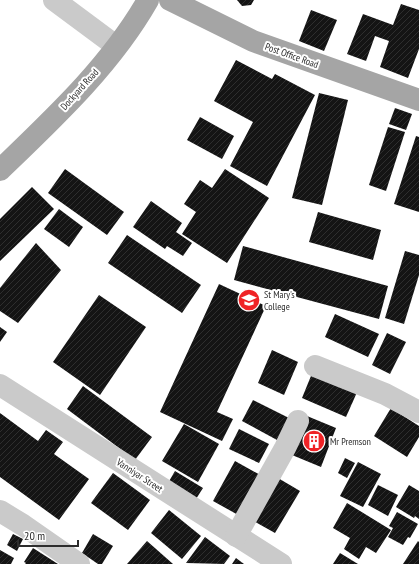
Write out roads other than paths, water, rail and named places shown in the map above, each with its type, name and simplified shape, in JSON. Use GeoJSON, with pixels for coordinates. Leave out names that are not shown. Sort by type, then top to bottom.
{"type":"FeatureCollection","features":[{"type":"Feature","properties":{"kind":"main road","name":"Dockyard Road"},"geometry":{"type":"LineString","coordinates":[[0,170],[73,98],[116,46],[148,0]]}},
{"type":"Feature","properties":{"kind":"main road","name":"Post Office Road"},"geometry":{"type":"LineString","coordinates":[[170,0],[253,42],[419,100]]}},
{"type":"Feature","properties":{"kind":"street"},"geometry":{"type":"LineString","coordinates":[[54,0],[116,46]]}},
{"type":"Feature","properties":{"kind":"street"},"geometry":{"type":"LineString","coordinates":[[315,366],[385,394],[419,412]]}},
{"type":"Feature","properties":{"kind":"street","name":"Vanniyar Street"},"geometry":{"type":"LineString","coordinates":[[0,385],[281,564]]}},
{"type":"Feature","properties":{"kind":"street"},"geometry":{"type":"LineString","coordinates":[[236,536],[285,448],[298,420]]}},
{"type":"Feature","properties":{"kind":"street"},"geometry":{"type":"LineString","coordinates":[[0,511],[79,564]]}},
{"type":"Feature","properties":{"kind":"place","name":"St Mary's College"},"geometry":{"type":"Point","coordinates":[249,300]}},
{"type":"Feature","properties":{"kind":"place","name":"Mr Premson"},"geometry":{"type":"Point","coordinates":[314,441]}}]}
